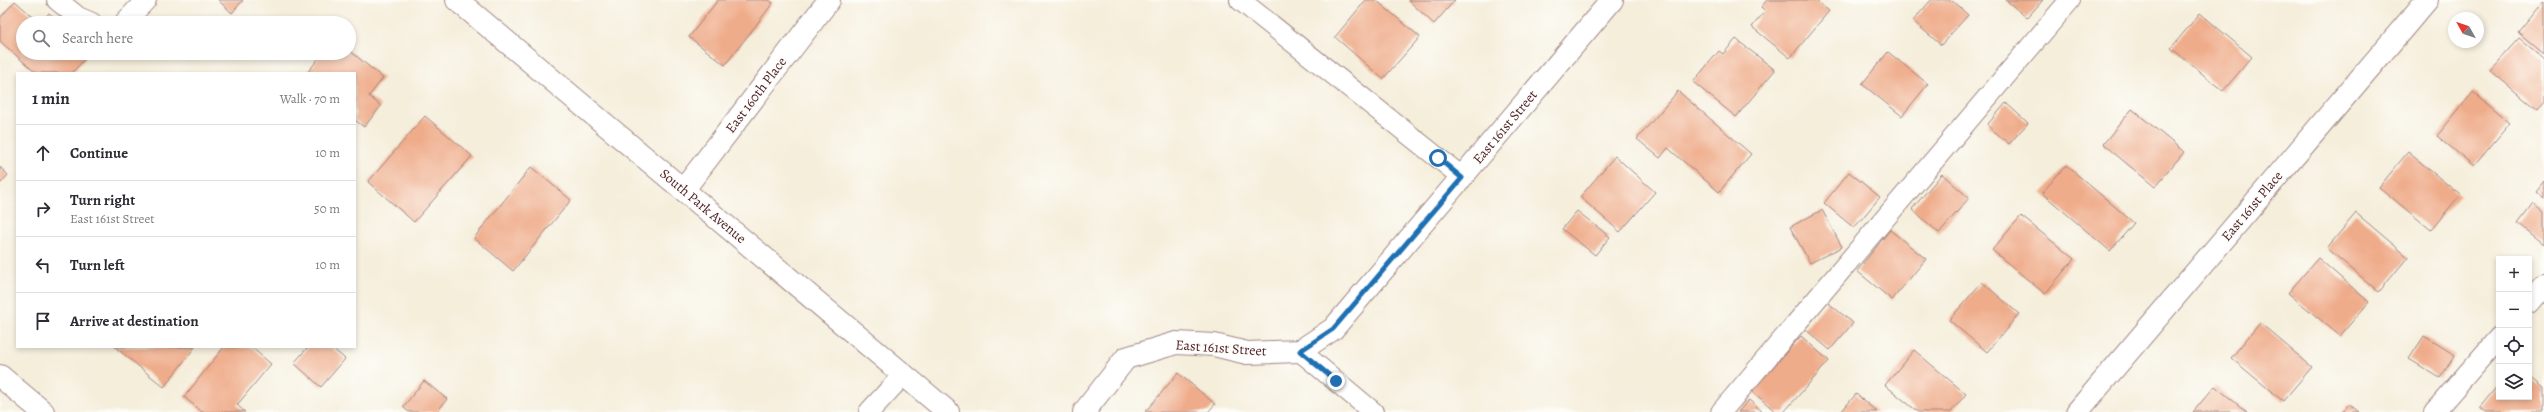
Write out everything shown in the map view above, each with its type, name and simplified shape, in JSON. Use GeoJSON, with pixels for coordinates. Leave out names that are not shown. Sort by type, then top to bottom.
{"type":"FeatureCollection","features":[{"type":"Feature","properties":{"kind":"street","name":"South Park Avenue"},"geometry":{"type":"LineString","coordinates":[[458,0],[948,412]]}},
{"type":"Feature","properties":{"kind":"street","name":"East 160th Place"},"geometry":{"type":"LineString","coordinates":[[684,189],[829,0]]}},
{"type":"Feature","properties":{"kind":"street","name":"East 161st Street"},"geometry":{"type":"LineString","coordinates":[[1084,412],[1126,358],[1176,343],[1214,345],[1246,353],[1300,351],[1333,329],[1612,0]]}},
{"type":"Feature","properties":{"kind":"street","name":"East 161st Place"},"geometry":{"type":"LineString","coordinates":[[2077,412],[2427,0]]}},
{"type":"Feature","properties":{"kind":"street"},"geometry":{"type":"LineString","coordinates":[[0,376],[43,412]]}},
{"type":"Feature","properties":{"kind":"lane"},"geometry":{"type":"LineString","coordinates":[[57,0],[77,16]]}},
{"type":"Feature","properties":{"kind":"lane"},"geometry":{"type":"LineString","coordinates":[[131,16],[146,0]]}},
{"type":"Feature","properties":{"kind":"lane"},"geometry":{"type":"LineString","coordinates":[[1240,0],[1462,178]]}},
{"type":"Feature","properties":{"kind":"lane"},"geometry":{"type":"LineString","coordinates":[[1721,412],[2070,0]]}},
{"type":"Feature","properties":{"kind":"lane"},"geometry":{"type":"LineString","coordinates":[[2442,409],[2496,341]]}},
{"type":"Feature","properties":{"kind":"lane"},"geometry":{"type":"LineString","coordinates":[[1300,351],[1372,412]]}},
{"type":"Feature","properties":{"kind":"lane"},"geometry":{"type":"LineString","coordinates":[[869,412],[903,375]]}},
{"type":"Feature","properties":{"kind":"building"},"geometry":{"type":"Polygon","coordinates":[[[218,0],[243,0],[232,13],[218,0]]]}},
{"type":"Feature","properties":{"kind":"building"},"geometry":{"type":"Polygon","coordinates":[[[718,0],[769,0],[773,3],[725,65],[689,37],[718,0]]]}},
{"type":"Feature","properties":{"kind":"building"},"geometry":{"type":"Polygon","coordinates":[[[1366,0],[1376,0],[1420,37],[1383,79],[1335,37],[1366,0]]]}},
{"type":"Feature","properties":{"kind":"building"},"geometry":{"type":"Polygon","coordinates":[[[1408,0],[1455,0],[1434,24],[1408,0]]]}},
{"type":"Feature","properties":{"kind":"building"},"geometry":{"type":"Polygon","coordinates":[[[1767,0],[1815,0],[1829,11],[1790,58],[1752,27],[1765,11],[1761,7],[1767,0]]]}},
{"type":"Feature","properties":{"kind":"building"},"geometry":{"type":"Polygon","coordinates":[[[1931,0],[1951,0],[1968,15],[1941,45],[1913,21],[1931,0]]]}},
{"type":"Feature","properties":{"kind":"building"},"geometry":{"type":"Polygon","coordinates":[[[2006,0],[2043,0],[2027,18],[2006,0]]]}},
{"type":"Feature","properties":{"kind":"building"},"geometry":{"type":"Polygon","coordinates":[[[2544,0],[2544,54],[2518,32],[2544,0]]]}},
{"type":"Feature","properties":{"kind":"building"},"geometry":{"type":"Polygon","coordinates":[[[15,1],[32,16],[16,16],[16,55],[0,41],[0,18],[15,1]]]}},
{"type":"Feature","properties":{"kind":"building"},"geometry":{"type":"Polygon","coordinates":[[[2200,13],[2252,57],[2223,91],[2171,48],[2200,13]]]}},
{"type":"Feature","properties":{"kind":"building"},"geometry":{"type":"Polygon","coordinates":[[[2519,38],[2544,59],[2544,102],[2537,110],[2490,70],[2519,38]]]}},
{"type":"Feature","properties":{"kind":"building"},"geometry":{"type":"Polygon","coordinates":[[[1736,39],[1775,70],[1736,117],[1693,82],[1719,51],[1723,54],[1736,39]]]}},
{"type":"Feature","properties":{"kind":"building"},"geometry":{"type":"Polygon","coordinates":[[[1888,52],[1928,84],[1902,116],[1862,84],[1888,52]]]}},
{"type":"Feature","properties":{"kind":"building"},"geometry":{"type":"Polygon","coordinates":[[[356,56],[383,78],[369,96],[381,106],[364,127],[356,121],[356,72],[308,72],[317,60],[356,60],[356,56]]]}},
{"type":"Feature","properties":{"kind":"building"},"geometry":{"type":"Polygon","coordinates":[[[21,60],[84,60],[73,72],[35,72],[21,60]]]}},
{"type":"Feature","properties":{"kind":"building"},"geometry":{"type":"Polygon","coordinates":[[[1678,91],[1751,154],[1719,192],[1668,148],[1660,158],[1637,139],[1678,91]]]}},
{"type":"Feature","properties":{"kind":"building"},"geometry":{"type":"Polygon","coordinates":[[[2473,92],[2510,123],[2474,166],[2437,136],[2473,92]]]}},
{"type":"Feature","properties":{"kind":"building"},"geometry":{"type":"Polygon","coordinates":[[[2006,103],[2028,123],[2009,144],[1987,125],[2006,103]]]}},
{"type":"Feature","properties":{"kind":"building"},"geometry":{"type":"Polygon","coordinates":[[[2132,109],[2184,152],[2155,187],[2103,144],[2132,109]]]}},
{"type":"Feature","properties":{"kind":"building"},"geometry":{"type":"Polygon","coordinates":[[[425,116],[472,156],[414,222],[368,182],[425,116]]]}},
{"type":"Feature","properties":{"kind":"building"},"geometry":{"type":"Polygon","coordinates":[[[2408,152],[2460,195],[2431,230],[2379,187],[2408,152]]]}},
{"type":"Feature","properties":{"kind":"building"},"geometry":{"type":"Polygon","coordinates":[[[1615,156],[1655,192],[1620,232],[1580,197],[1615,156]]]}},
{"type":"Feature","properties":{"kind":"building"},"geometry":{"type":"Polygon","coordinates":[[[2066,165],[2134,223],[2110,251],[2042,193],[2066,165]]]}},
{"type":"Feature","properties":{"kind":"building"},"geometry":{"type":"Polygon","coordinates":[[[0,167],[8,175],[0,184],[0,167]]]}},
{"type":"Feature","properties":{"kind":"building"},"geometry":{"type":"Polygon","coordinates":[[[531,167],[571,200],[513,271],[474,238],[531,167]]]}},
{"type":"Feature","properties":{"kind":"building"},"geometry":{"type":"Polygon","coordinates":[[[1849,172],[1880,197],[1854,228],[1824,203],[1849,172]]]}},
{"type":"Feature","properties":{"kind":"building"},"geometry":{"type":"Polygon","coordinates":[[[1942,174],[1969,198],[1939,233],[1912,209],[1942,174]]]}},
{"type":"Feature","properties":{"kind":"building"},"geometry":{"type":"Polygon","coordinates":[[[2544,181],[2544,198],[2536,191],[2544,181]]]}},
{"type":"Feature","properties":{"kind":"building"},"geometry":{"type":"Polygon","coordinates":[[[2533,203],[2544,212],[2544,244],[2518,223],[2533,203]]]}},
{"type":"Feature","properties":{"kind":"building"},"geometry":{"type":"Polygon","coordinates":[[[1822,210],[1842,247],[1810,263],[1790,227],[1822,210]]]}},
{"type":"Feature","properties":{"kind":"building"},"geometry":{"type":"Polygon","coordinates":[[[1577,211],[1610,237],[1595,255],[1562,229],[1577,211]]]}},
{"type":"Feature","properties":{"kind":"building"},"geometry":{"type":"Polygon","coordinates":[[[2356,213],[2408,257],[2379,292],[2327,248],[2356,213]]]}},
{"type":"Feature","properties":{"kind":"building"},"geometry":{"type":"Polygon","coordinates":[[[2021,216],[2074,259],[2045,294],[1992,250],[2021,216]]]}},
{"type":"Feature","properties":{"kind":"building"},"geometry":{"type":"Polygon","coordinates":[[[1890,230],[1926,259],[1892,300],[1857,271],[1890,230]]]}},
{"type":"Feature","properties":{"kind":"building"},"geometry":{"type":"Polygon","coordinates":[[[2318,258],[2369,302],[2340,336],[2288,293],[2318,258]]]}},
{"type":"Feature","properties":{"kind":"building"},"geometry":{"type":"Polygon","coordinates":[[[1982,282],[2019,314],[1987,352],[1949,320],[1982,282]]]}},
{"type":"Feature","properties":{"kind":"building"},"geometry":{"type":"Polygon","coordinates":[[[1827,302],[1853,323],[1830,350],[1805,329],[1827,302]]]}},
{"type":"Feature","properties":{"kind":"building"},"geometry":{"type":"Polygon","coordinates":[[[2260,323],[2312,367],[2283,401],[2231,358],[2260,323]]]}},
{"type":"Feature","properties":{"kind":"building"},"geometry":{"type":"Polygon","coordinates":[[[1801,336],[1829,361],[1784,412],[1776,412],[1752,391],[1801,336]]]}},
{"type":"Feature","properties":{"kind":"building"},"geometry":{"type":"Polygon","coordinates":[[[2424,336],[2455,355],[2440,378],[2409,359],[2424,336]]]}},
{"type":"Feature","properties":{"kind":"building"},"geometry":{"type":"Polygon","coordinates":[[[116,348],[194,348],[164,387],[116,348]]]}},
{"type":"Feature","properties":{"kind":"building"},"geometry":{"type":"Polygon","coordinates":[[[223,348],[252,348],[271,364],[237,405],[245,412],[202,412],[184,397],[223,348]]]}},
{"type":"Feature","properties":{"kind":"building"},"geometry":{"type":"Polygon","coordinates":[[[307,348],[332,348],[345,359],[321,387],[294,363],[307,348]]]}},
{"type":"Feature","properties":{"kind":"building"},"geometry":{"type":"Polygon","coordinates":[[[1914,350],[1966,394],[1951,412],[1918,412],[1885,385],[1914,350]]]}},
{"type":"Feature","properties":{"kind":"building"},"geometry":{"type":"Polygon","coordinates":[[[1178,373],[1215,404],[1208,412],[1145,412],[1178,373]]]}},
{"type":"Feature","properties":{"kind":"building"},"geometry":{"type":"Polygon","coordinates":[[[2532,378],[2544,388],[2544,412],[2486,412],[2480,407],[2496,388],[2496,400],[2532,400],[2532,378]]]}},
{"type":"Feature","properties":{"kind":"building"},"geometry":{"type":"Polygon","coordinates":[[[424,381],[447,399],[437,412],[409,412],[403,407],[424,381]]]}},
{"type":"Feature","properties":{"kind":"building"},"geometry":{"type":"Polygon","coordinates":[[[2215,386],[2247,412],[2193,412],[2215,386]]]}},
{"type":"Feature","properties":{"kind":"building"},"geometry":{"type":"Polygon","coordinates":[[[1856,394],[1877,412],[1841,412],[1856,394]]]}},
{"type":"Feature","properties":{"kind":"building"},"geometry":{"type":"Polygon","coordinates":[[[1749,400],[1763,412],[1738,412],[1749,400]]]}},
{"type":"Feature","properties":{"kind":"building"},"geometry":{"type":"Polygon","coordinates":[[[2349,404],[2359,412],[2342,412],[2349,404]]]}},
{"type":"Feature","properties":{"kind":"route"},"geometry":{"type":"LineString","coordinates":[[1336,381],[1300,351],[1333,329],[1462,178],[1438,158]]}}]}
